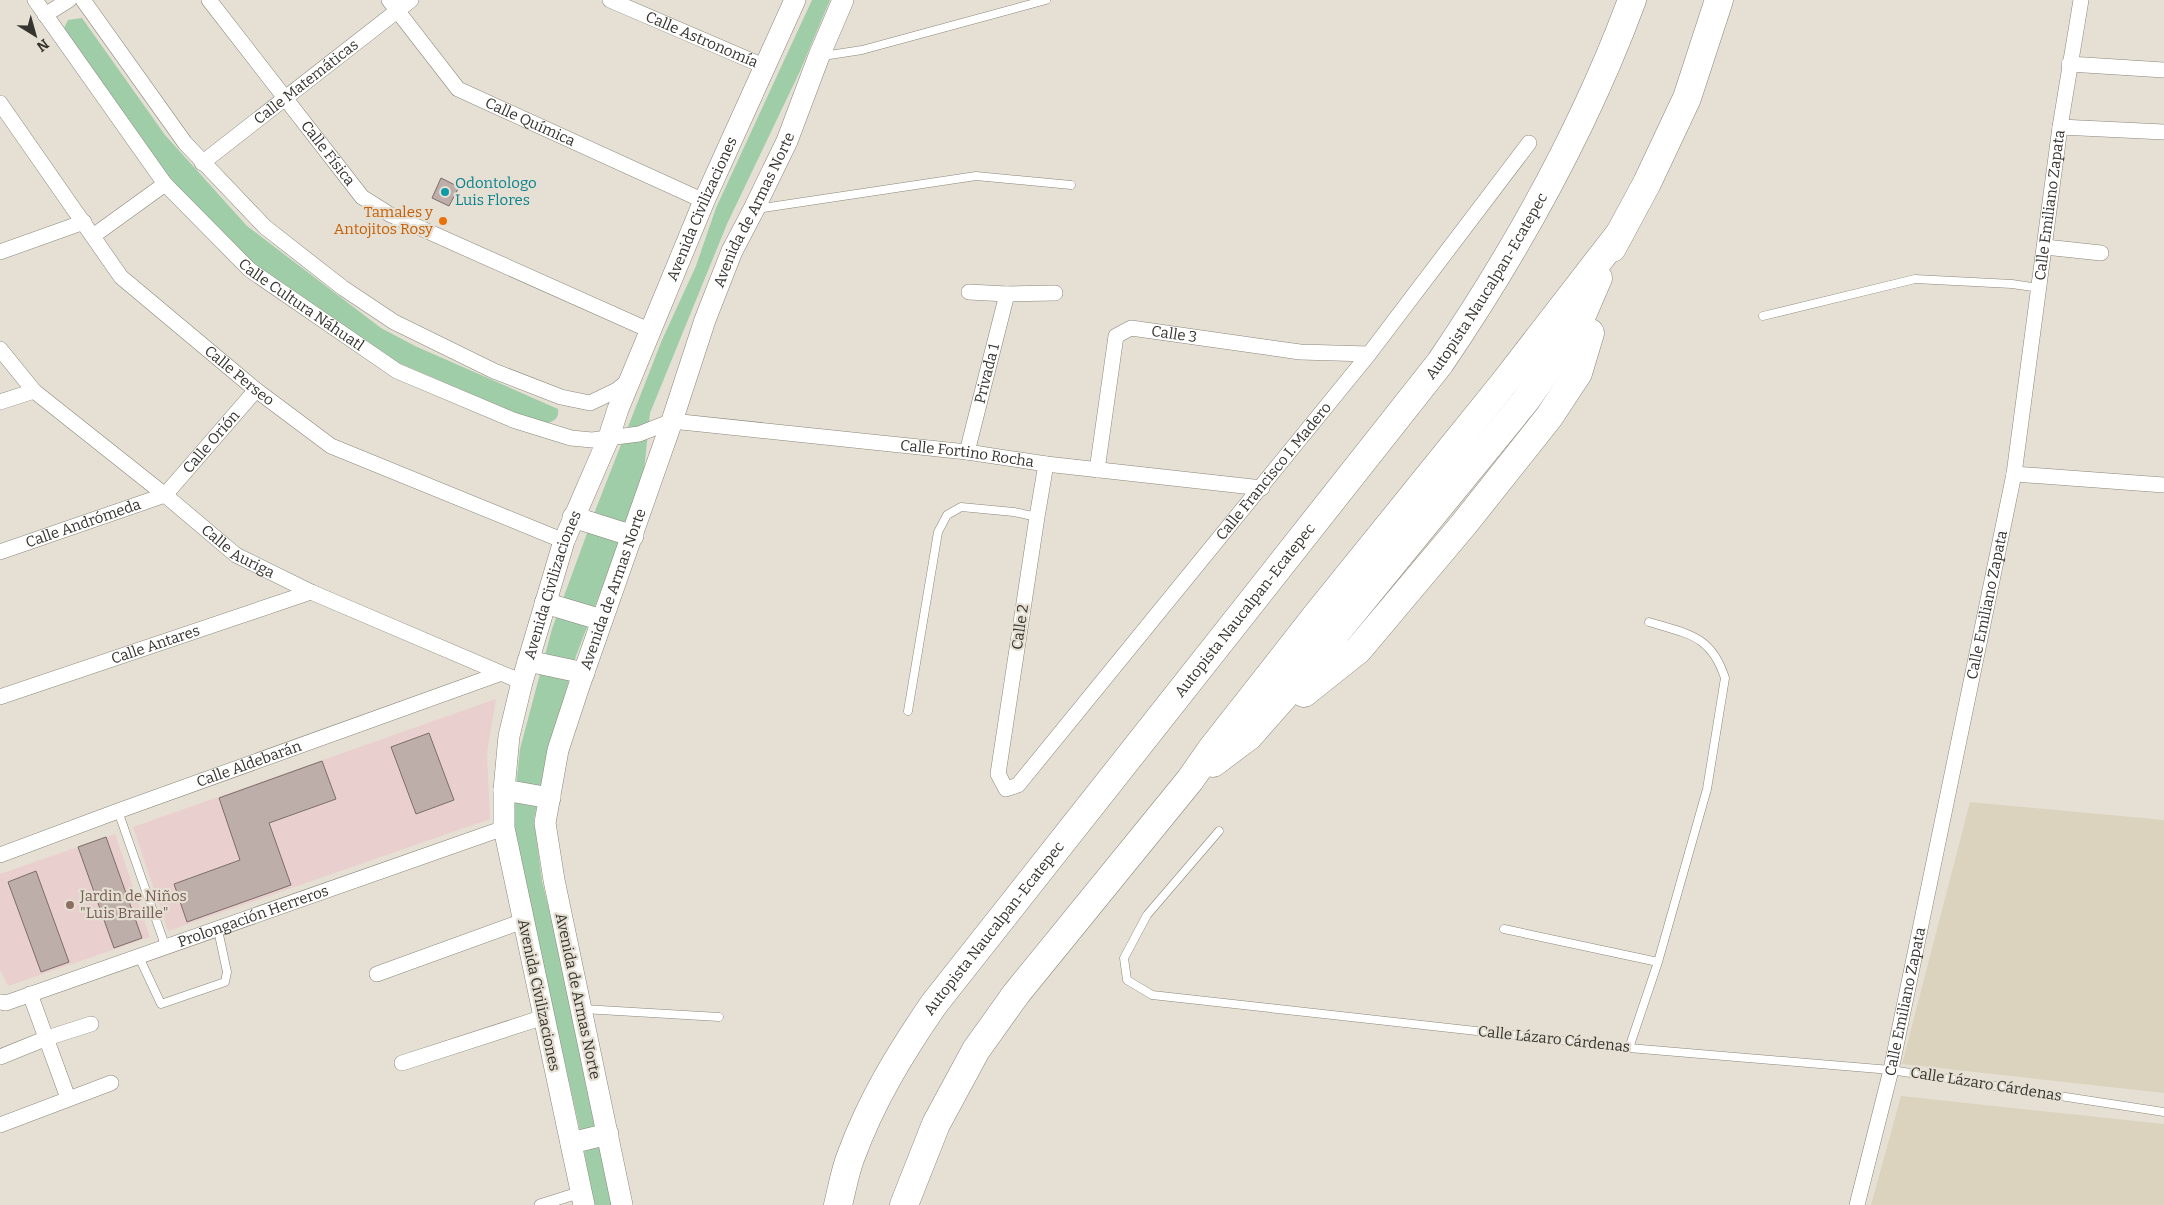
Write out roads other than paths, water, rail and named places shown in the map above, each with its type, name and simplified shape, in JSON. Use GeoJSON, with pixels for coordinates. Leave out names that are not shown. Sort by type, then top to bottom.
{"type":"FeatureCollection","features":[{"type":"Feature","properties":{"kind":"highway","name":"Autopista Naucalpan-Ecatepec"},"geometry":{"type":"LineString","coordinates":[[838,1205],[850,1158],[874,1102],[907,1043],[934,1004],[1440,363],[1479,306],[1515,245],[1584,112],[1611,55],[1632,0]]}},
{"type":"Feature","properties":{"kind":"highway"},"geometry":{"type":"LineString","coordinates":[[1248,736],[1286,694],[1526,400],[1576,329],[1601,272],[1647,183],[1687,98],[1719,0]]}},
{"type":"Feature","properties":{"kind":"highway"},"geometry":{"type":"LineString","coordinates":[[1190,780],[1358,650],[1464,524],[1549,417],[1578,373],[1620,233]]}},
{"type":"Feature","properties":{"kind":"highway"},"geometry":{"type":"LineString","coordinates":[[904,1205],[936,1124],[976,1050],[1016,994],[1190,780],[1211,750],[1316,616],[1486,406],[1620,233]]}},
{"type":"Feature","properties":{"kind":"highway"},"geometry":{"type":"LineString","coordinates":[[1190,780],[1227,746],[1432,499],[1516,391],[1601,272]]}},
{"type":"Feature","properties":{"kind":"main road","name":"Avenida Civilizaciones"},"geometry":{"type":"LineString","coordinates":[[582,1198],[504,828],[504,790],[509,736],[528,661],[573,517],[609,437],[630,380],[704,201],[795,0]]}},
{"type":"Feature","properties":{"kind":"main road","name":"Avenida de Armas Norte"},"geometry":{"type":"LineString","coordinates":[[622,1205],[554,880],[545,823],[558,750],[633,536],[705,320],[732,251],[787,141],[819,56],[843,0]]}},
{"type":"Feature","properties":{"kind":"main road"},"geometry":{"type":"LineString","coordinates":[[573,517],[633,536]]}},
{"type":"Feature","properties":{"kind":"main road"},"geometry":{"type":"LineString","coordinates":[[545,603],[602,620]]}},
{"type":"Feature","properties":{"kind":"main road"},"geometry":{"type":"LineString","coordinates":[[528,661],[584,673]]}},
{"type":"Feature","properties":{"kind":"main road"},"geometry":{"type":"LineString","coordinates":[[504,790],[550,798]]}},
{"type":"Feature","properties":{"kind":"main road"},"geometry":{"type":"LineString","coordinates":[[571,1143],[608,1134]]}},
{"type":"Feature","properties":{"kind":"street","name":"Calle Cultura Náhuatl"},"geometry":{"type":"LineString","coordinates":[[35,0],[165,184],[250,270],[397,371],[513,420],[571,438],[592,440],[639,434],[672,421]]}},
{"type":"Feature","properties":{"kind":"street"},"geometry":{"type":"LineString","coordinates":[[45,15],[69,0]]}},
{"type":"Feature","properties":{"kind":"street"},"geometry":{"type":"LineString","coordinates":[[83,0],[185,143],[202,163],[264,227],[343,288],[394,322],[494,371],[561,397],[590,403],[617,390],[630,380]]}},
{"type":"Feature","properties":{"kind":"street","name":"Calle Física"},"geometry":{"type":"LineString","coordinates":[[209,0],[362,197],[377,209],[651,331]]}},
{"type":"Feature","properties":{"kind":"street","name":"Calle Matemáticas"},"geometry":{"type":"LineString","coordinates":[[202,163],[284,98],[393,5],[411,0]]}},
{"type":"Feature","properties":{"kind":"street","name":"Calle Astronomía"},"geometry":{"type":"LineString","coordinates":[[610,0],[635,5],[766,67]]}},
{"type":"Feature","properties":{"kind":"street","name":"Calle Emiliano Zapata"},"geometry":{"type":"LineString","coordinates":[[1857,1205],[1891,1070],[2014,474],[2060,127],[2081,0]]}},
{"type":"Feature","properties":{"kind":"street","name":"Calle Química"},"geometry":{"type":"LineString","coordinates":[[393,5],[450,80],[463,92],[704,201]]}},
{"type":"Feature","properties":{"kind":"street"},"geometry":{"type":"LineString","coordinates":[[2070,64],[2164,70]]}},
{"type":"Feature","properties":{"kind":"street","name":"Calle Perseo"},"geometry":{"type":"LineString","coordinates":[[0,103],[121,277],[256,390],[332,446],[564,541]]}},
{"type":"Feature","properties":{"kind":"street"},"geometry":{"type":"LineString","coordinates":[[2060,127],[2164,132]]}},
{"type":"Feature","properties":{"kind":"street","name":"Calle Francisco I. Madero"},"geometry":{"type":"LineString","coordinates":[[1006,789],[1018,785],[1262,488],[1369,354],[1529,143]]}},
{"type":"Feature","properties":{"kind":"street"},"geometry":{"type":"LineString","coordinates":[[93,236],[165,184]]}},
{"type":"Feature","properties":{"kind":"street"},"geometry":{"type":"LineString","coordinates":[[0,252],[84,222]]}},
{"type":"Feature","properties":{"kind":"street"},"geometry":{"type":"LineString","coordinates":[[2045,247],[2100,253]]}},
{"type":"Feature","properties":{"kind":"street"},"geometry":{"type":"LineString","coordinates":[[969,292],[1007,294],[1055,293]]}},
{"type":"Feature","properties":{"kind":"street","name":"Privada 1"},"geometry":{"type":"LineString","coordinates":[[967,452],[1007,294]]}},
{"type":"Feature","properties":{"kind":"street","name":"Calle 3"},"geometry":{"type":"LineString","coordinates":[[1097,470],[1116,336],[1123,331],[1132,328],[1300,352],[1369,354]]}},
{"type":"Feature","properties":{"kind":"street","name":"Calle Auriga"},"geometry":{"type":"LineString","coordinates":[[0,349],[34,391],[166,495],[236,555],[311,592],[499,674],[522,682]]}},
{"type":"Feature","properties":{"kind":"street","name":"Calle Orión"},"geometry":{"type":"LineString","coordinates":[[166,495],[256,390]]}},
{"type":"Feature","properties":{"kind":"street"},"geometry":{"type":"LineString","coordinates":[[0,402],[34,391]]}},
{"type":"Feature","properties":{"kind":"street","name":"Calle Fortino Rocha"},"geometry":{"type":"LineString","coordinates":[[672,421],[967,452],[1046,464],[1262,488]]}},
{"type":"Feature","properties":{"kind":"street","name":"Calle 2"},"geometry":{"type":"LineString","coordinates":[[1006,789],[998,774],[1046,464]]}},
{"type":"Feature","properties":{"kind":"street"},"geometry":{"type":"LineString","coordinates":[[2014,474],[2164,485]]}},
{"type":"Feature","properties":{"kind":"street","name":"Calle Andrómeda"},"geometry":{"type":"LineString","coordinates":[[0,552],[166,495]]}},
{"type":"Feature","properties":{"kind":"street","name":"Calle Antares"},"geometry":{"type":"LineString","coordinates":[[0,697],[311,592]]}},
{"type":"Feature","properties":{"kind":"street","name":"Calle Aldebarán"},"geometry":{"type":"LineString","coordinates":[[0,856],[118,811],[499,674]]}},
{"type":"Feature","properties":{"kind":"street","name":"Prolongación Herreros"},"geometry":{"type":"LineString","coordinates":[[0,1002],[6,1003],[166,948],[504,828]]}},
{"type":"Feature","properties":{"kind":"street"},"geometry":{"type":"LineString","coordinates":[[377,974],[523,920]]}},
{"type":"Feature","properties":{"kind":"street"},"geometry":{"type":"LineString","coordinates":[[30,994],[68,1098]]}},
{"type":"Feature","properties":{"kind":"street"},"geometry":{"type":"LineString","coordinates":[[402,1063],[544,1017]]}},
{"type":"Feature","properties":{"kind":"street"},"geometry":{"type":"LineString","coordinates":[[0,1057],[47,1038],[91,1024]]}},
{"type":"Feature","properties":{"kind":"street"},"geometry":{"type":"LineString","coordinates":[[0,1124],[111,1083]]}},
{"type":"Feature","properties":{"kind":"street"},"geometry":{"type":"LineString","coordinates":[[540,1205],[582,1198]]}},
{"type":"Feature","properties":{"kind":"lane"},"geometry":{"type":"LineString","coordinates":[[819,56],[862,50],[1046,0]]}},
{"type":"Feature","properties":{"kind":"lane"},"geometry":{"type":"LineString","coordinates":[[754,209],[976,176],[1071,184]]}},
{"type":"Feature","properties":{"kind":"lane"},"geometry":{"type":"LineString","coordinates":[[1763,316],[1915,279],[2012,284],[2039,288]]}},
{"type":"Feature","properties":{"kind":"lane"},"geometry":{"type":"LineString","coordinates":[[908,711],[938,532],[947,515],[961,507],[1014,512],[1037,517]]}},
{"type":"Feature","properties":{"kind":"lane"},"geometry":{"type":"LineString","coordinates":[[1629,1048],[1658,962],[1707,789],[1725,678],[1720,662],[1696,636],[1649,622]]}},
{"type":"Feature","properties":{"kind":"lane"},"geometry":{"type":"LineString","coordinates":[[118,811],[166,948]]}},
{"type":"Feature","properties":{"kind":"lane","name":"Calle Lázaro Cárdenas"},"geometry":{"type":"LineString","coordinates":[[1219,831],[1147,915],[1124,958],[1127,980],[1152,995],[1629,1048],[1891,1070],[2164,1112]]}},
{"type":"Feature","properties":{"kind":"lane"},"geometry":{"type":"LineString","coordinates":[[1504,929],[1658,962]]}},
{"type":"Feature","properties":{"kind":"lane"},"geometry":{"type":"LineString","coordinates":[[139,957],[161,1004],[225,982],[227,972],[218,930]]}},
{"type":"Feature","properties":{"kind":"lane"},"geometry":{"type":"LineString","coordinates":[[581,1009],[719,1017]]}},
{"type":"Feature","properties":{"kind":"place","name":"Odontologo Luis Flores"},"geometry":{"type":"Point","coordinates":[445,192]}},
{"type":"Feature","properties":{"kind":"place","name":"Tamales y Antojitos Rosy"},"geometry":{"type":"Point","coordinates":[443,221]}},
{"type":"Feature","properties":{"kind":"place","name":"Jardin de Niños \"Luis Braille\""},"geometry":{"type":"Point","coordinates":[70,905]}}]}
